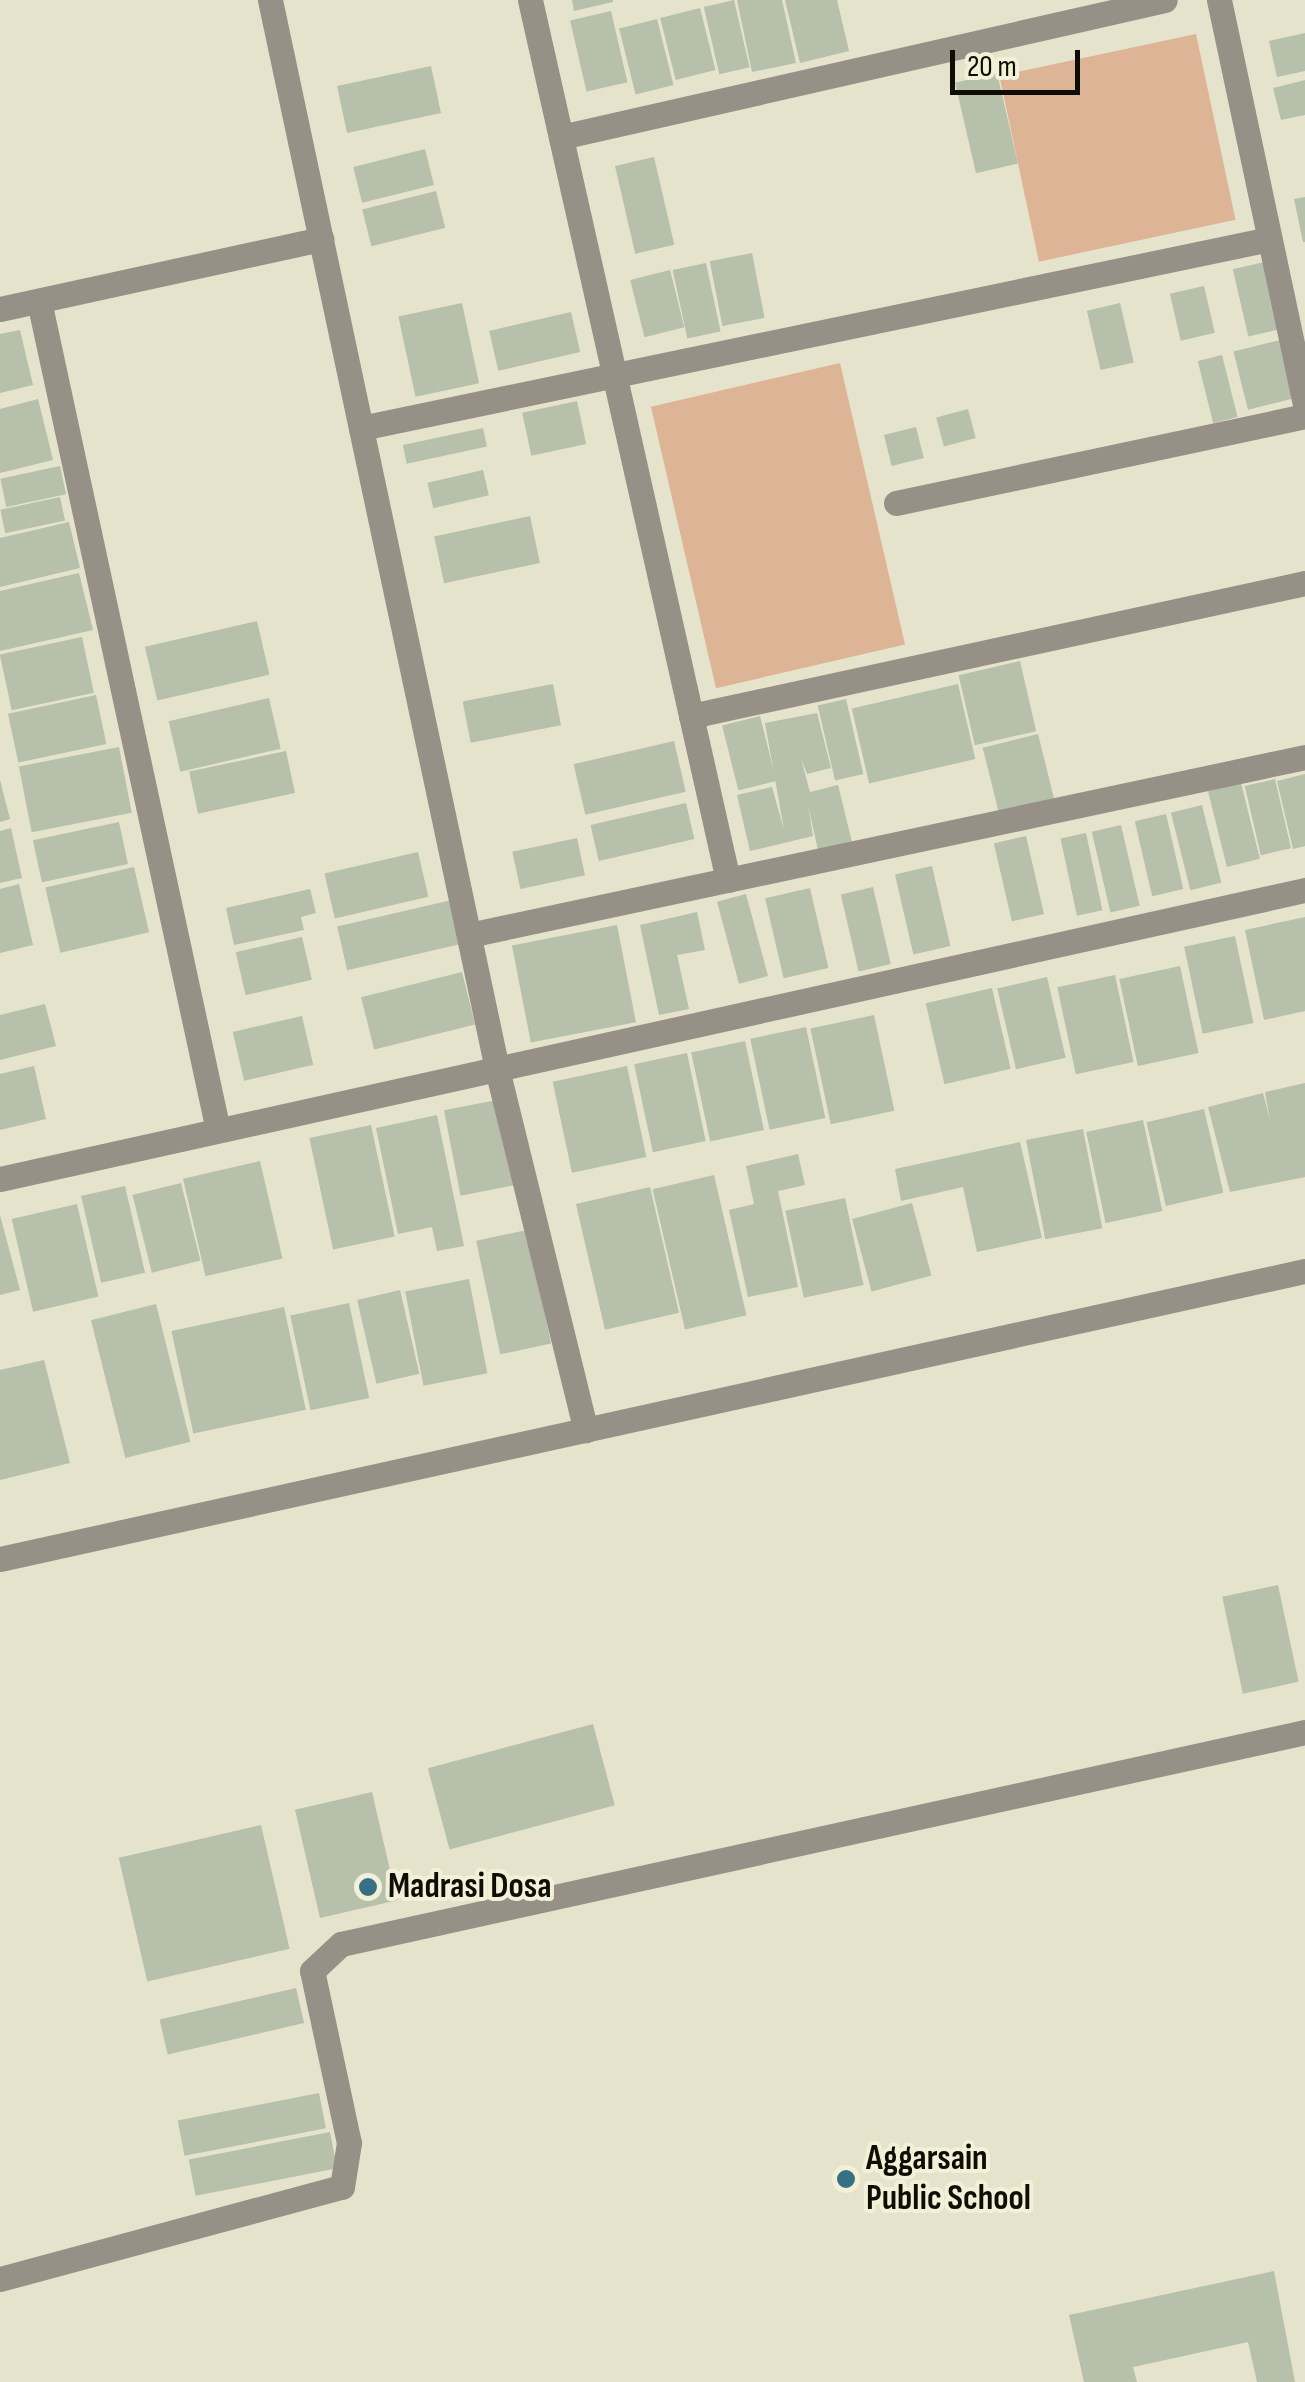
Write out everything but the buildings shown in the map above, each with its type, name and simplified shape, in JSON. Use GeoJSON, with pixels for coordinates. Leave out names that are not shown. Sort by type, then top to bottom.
{"type":"FeatureCollection","features":[{"type":"Feature","properties":{"kind":"street"},"geometry":{"type":"LineString","coordinates":[[270,0],[497,1069],[586,1430]]}},
{"type":"Feature","properties":{"kind":"street"},"geometry":{"type":"LineString","coordinates":[[530,0],[728,880]]}},
{"type":"Feature","properties":{"kind":"street"},"geometry":{"type":"LineString","coordinates":[[560,137],[1165,0]]}},
{"type":"Feature","properties":{"kind":"street"},"geometry":{"type":"LineString","coordinates":[[1219,0],[1305,404]]}},
{"type":"Feature","properties":{"kind":"street"},"geometry":{"type":"LineString","coordinates":[[362,428],[1270,239]]}},
{"type":"Feature","properties":{"kind":"street"},"geometry":{"type":"LineString","coordinates":[[0,310],[321,240]]}},
{"type":"Feature","properties":{"kind":"street"},"geometry":{"type":"LineString","coordinates":[[38,301],[218,1130]]}},
{"type":"Feature","properties":{"kind":"street"},"geometry":{"type":"LineString","coordinates":[[896,504],[1305,416]]}},
{"type":"Feature","properties":{"kind":"street"},"geometry":{"type":"LineString","coordinates":[[691,716],[1305,582]]}},
{"type":"Feature","properties":{"kind":"street"},"geometry":{"type":"LineString","coordinates":[[469,936],[1305,757]]}},
{"type":"Feature","properties":{"kind":"street"},"geometry":{"type":"LineString","coordinates":[[0,1179],[1305,890]]}},
{"type":"Feature","properties":{"kind":"street"},"geometry":{"type":"LineString","coordinates":[[0,1559],[1305,1271]]}},
{"type":"Feature","properties":{"kind":"street"},"geometry":{"type":"LineString","coordinates":[[0,2280],[342,2187],[349,2143],[312,1971],[341,1944],[1305,1732]]}},
{"type":"Feature","properties":{"kind":"shaded area"},"geometry":{"type":"Polygon","coordinates":[[[1196,34],[1236,220],[1039,262],[999,76],[1196,34]]]}},
{"type":"Feature","properties":{"kind":"shaded area"},"geometry":{"type":"Polygon","coordinates":[[[840,363],[905,645],[716,688],[651,407],[840,363]]]}},
{"type":"Feature","properties":{"kind":"place","name":"Madrasi Dosa"},"geometry":{"type":"Point","coordinates":[368,1887]}},
{"type":"Feature","properties":{"kind":"place","name":"Aggarsain Public School"},"geometry":{"type":"Point","coordinates":[846,2179]}}]}
